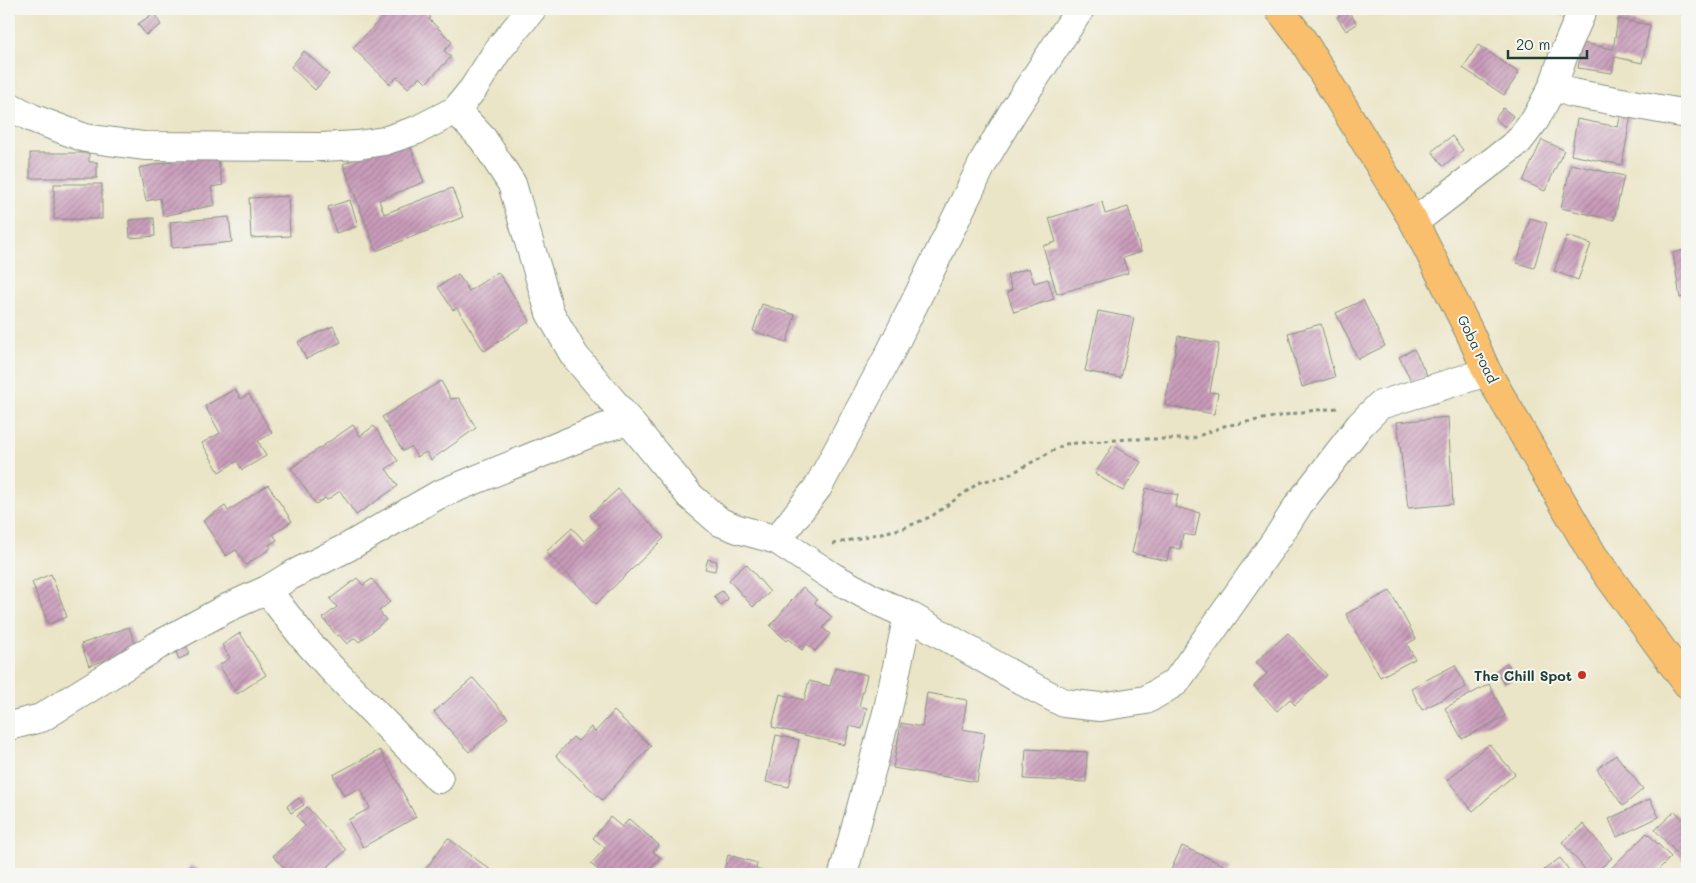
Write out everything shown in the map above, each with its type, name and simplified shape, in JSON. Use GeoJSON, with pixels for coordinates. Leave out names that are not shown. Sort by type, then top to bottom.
{"type":"FeatureCollection","features":[{"type":"Feature","properties":{"kind":"main road","name":"Goba road"},"geometry":{"type":"LineString","coordinates":[[1279,9],[1302,39],[1414,222],[1470,333],[1487,372],[1593,555],[1687,684]]}},
{"type":"Feature","properties":{"kind":"street"},"geometry":{"type":"LineString","coordinates":[[9,106],[32,118],[85,138],[144,146],[321,147],[358,145],[384,141],[417,130],[456,110],[473,89],[498,50],[532,9]]}},
{"type":"Feature","properties":{"kind":"street"},"geometry":{"type":"LineString","coordinates":[[785,545],[890,353],[986,157],[1014,110],[1080,9]]}},
{"type":"Feature","properties":{"kind":"street"},"geometry":{"type":"LineString","coordinates":[[1414,222],[1518,142],[1535,120],[1553,86],[1582,9]]}},
{"type":"Feature","properties":{"kind":"street"},"geometry":{"type":"LineString","coordinates":[[1553,86],[1572,93],[1687,114]]}},
{"type":"Feature","properties":{"kind":"street"},"geometry":{"type":"LineString","coordinates":[[456,110],[483,139],[512,184],[550,313],[574,355],[690,496],[720,522],[785,545],[833,577],[908,615],[1064,703],[1100,707],[1146,700],[1176,682],[1299,504],[1360,425],[1380,405],[1487,372]]}},
{"type":"Feature","properties":{"kind":"street"},"geometry":{"type":"LineString","coordinates":[[9,726],[41,718],[157,646],[227,608],[267,590],[290,576],[348,547],[438,495],[603,428],[630,421]]}},
{"type":"Feature","properties":{"kind":"street"},"geometry":{"type":"LineString","coordinates":[[267,590],[304,638],[331,668],[439,779]]}},
{"type":"Feature","properties":{"kind":"street"},"geometry":{"type":"LineString","coordinates":[[843,874],[888,709],[908,615]]}},
{"type":"Feature","properties":{"kind":"path"},"geometry":{"type":"LineString","coordinates":[[785,545],[826,546],[904,528],[932,516],[980,482],[1007,476],[1065,444],[1129,439],[1191,439],[1224,426],[1308,411],[1380,405]]}},
{"type":"Feature","properties":{"kind":"building"},"geometry":{"type":"Polygon","coordinates":[[[390,9],[423,9],[431,17],[429,19],[452,42],[444,51],[451,57],[426,83],[420,77],[408,88],[397,77],[390,84],[353,48],[390,9]]]}},
{"type":"Feature","properties":{"kind":"building"},"geometry":{"type":"Polygon","coordinates":[[[1347,9],[1357,24],[1346,31],[1337,17],[1347,9]]]}},
{"type":"Feature","properties":{"kind":"building"},"geometry":{"type":"Polygon","coordinates":[[[1541,9],[1567,9],[1566,15],[1541,11],[1541,9]]]}},
{"type":"Feature","properties":{"kind":"building"},"geometry":{"type":"Polygon","coordinates":[[[154,13],[161,25],[146,35],[138,24],[154,13]]]}},
{"type":"Feature","properties":{"kind":"building"},"geometry":{"type":"Polygon","coordinates":[[[1618,19],[1650,25],[1642,63],[1615,57],[1612,73],[1578,68],[1582,43],[1613,49],[1618,19]]]}},
{"type":"Feature","properties":{"kind":"building"},"geometry":{"type":"Polygon","coordinates":[[[1478,45],[1519,73],[1504,95],[1463,68],[1478,45]]]}},
{"type":"Feature","properties":{"kind":"building"},"geometry":{"type":"Polygon","coordinates":[[[304,51],[329,74],[315,90],[291,67],[304,51]]]}},
{"type":"Feature","properties":{"kind":"building"},"geometry":{"type":"Polygon","coordinates":[[[1503,108],[1513,116],[1505,127],[1495,119],[1503,108]]]}},
{"type":"Feature","properties":{"kind":"building"},"geometry":{"type":"Polygon","coordinates":[[[1621,113],[1631,115],[1622,165],[1571,155],[1577,119],[1618,127],[1621,113]]]}},
{"type":"Feature","properties":{"kind":"building"},"geometry":{"type":"Polygon","coordinates":[[[1452,136],[1463,150],[1443,166],[1432,151],[1452,136]]]}},
{"type":"Feature","properties":{"kind":"building"},"geometry":{"type":"Polygon","coordinates":[[[407,138],[424,182],[379,200],[384,214],[452,188],[463,217],[376,251],[343,164],[407,138]]]}},
{"type":"Feature","properties":{"kind":"building"},"geometry":{"type":"Polygon","coordinates":[[[1542,140],[1564,150],[1545,191],[1523,181],[1542,140]]]}},
{"type":"Feature","properties":{"kind":"building"},"geometry":{"type":"Polygon","coordinates":[[[216,152],[223,185],[211,187],[215,205],[163,216],[160,198],[146,201],[139,168],[216,152]]]}},
{"type":"Feature","properties":{"kind":"building"},"geometry":{"type":"Polygon","coordinates":[[[30,153],[89,153],[89,162],[97,162],[97,178],[30,178],[30,153]]]}},
{"type":"Feature","properties":{"kind":"building"},"geometry":{"type":"Polygon","coordinates":[[[1571,164],[1624,176],[1614,220],[1561,208],[1571,164]]]}},
{"type":"Feature","properties":{"kind":"building"},"geometry":{"type":"Polygon","coordinates":[[[54,184],[102,184],[102,219],[54,219],[54,184]]]}},
{"type":"Feature","properties":{"kind":"building"},"geometry":{"type":"Polygon","coordinates":[[[288,196],[290,236],[251,238],[249,198],[288,196]]]}},
{"type":"Feature","properties":{"kind":"building"},"geometry":{"type":"Polygon","coordinates":[[[350,200],[358,226],[336,233],[328,207],[350,200]]]}},
{"type":"Feature","properties":{"kind":"building"},"geometry":{"type":"Polygon","coordinates":[[[1102,202],[1105,214],[1128,207],[1141,252],[1123,258],[1128,273],[1057,294],[1043,246],[1056,242],[1049,218],[1102,202]]]}},
{"type":"Feature","properties":{"kind":"building"},"geometry":{"type":"Polygon","coordinates":[[[229,217],[232,242],[172,248],[170,222],[229,217]]]}},
{"type":"Feature","properties":{"kind":"building"},"geometry":{"type":"Polygon","coordinates":[[[154,218],[155,236],[130,238],[129,220],[154,218]]]}},
{"type":"Feature","properties":{"kind":"building"},"geometry":{"type":"Polygon","coordinates":[[[1530,218],[1547,223],[1534,268],[1517,263],[1530,218]]]}},
{"type":"Feature","properties":{"kind":"building"},"geometry":{"type":"Polygon","coordinates":[[[1567,236],[1591,244],[1578,280],[1554,271],[1567,236]]]}},
{"type":"Feature","properties":{"kind":"building"},"geometry":{"type":"Polygon","coordinates":[[[1687,249],[1687,296],[1680,298],[1673,253],[1687,249]]]}},
{"type":"Feature","properties":{"kind":"building"},"geometry":{"type":"Polygon","coordinates":[[[1029,268],[1034,283],[1048,279],[1054,299],[1014,312],[1007,292],[1012,290],[1007,275],[1029,268]]]}},
{"type":"Feature","properties":{"kind":"building"},"geometry":{"type":"Polygon","coordinates":[[[498,272],[530,321],[484,351],[457,308],[453,310],[438,287],[458,274],[469,291],[498,272]]]}},
{"type":"Feature","properties":{"kind":"building"},"geometry":{"type":"Polygon","coordinates":[[[1363,300],[1385,346],[1358,359],[1336,313],[1363,300]]]}},
{"type":"Feature","properties":{"kind":"building"},"geometry":{"type":"Polygon","coordinates":[[[762,304],[795,315],[787,342],[753,331],[762,304]]]}},
{"type":"Feature","properties":{"kind":"building"},"geometry":{"type":"Polygon","coordinates":[[[1098,311],[1134,318],[1121,378],[1085,371],[1098,311]]]}},
{"type":"Feature","properties":{"kind":"building"},"geometry":{"type":"Polygon","coordinates":[[[1321,324],[1335,377],[1302,387],[1288,333],[1321,324]]]}},
{"type":"Feature","properties":{"kind":"building"},"geometry":{"type":"Polygon","coordinates":[[[333,326],[341,342],[306,359],[298,342],[333,326]]]}},
{"type":"Feature","properties":{"kind":"building"},"geometry":{"type":"Polygon","coordinates":[[[1178,336],[1219,344],[1210,392],[1218,393],[1214,414],[1165,405],[1178,336]]]}},
{"type":"Feature","properties":{"kind":"building"},"geometry":{"type":"Polygon","coordinates":[[[1414,349],[1427,375],[1412,382],[1399,357],[1414,349]]]}},
{"type":"Feature","properties":{"kind":"building"},"geometry":{"type":"Polygon","coordinates":[[[441,381],[451,399],[459,398],[476,428],[431,460],[426,452],[417,457],[411,447],[403,451],[382,417],[441,381]]]}},
{"type":"Feature","properties":{"kind":"building"},"geometry":{"type":"Polygon","coordinates":[[[235,389],[241,399],[249,394],[272,433],[258,441],[266,456],[242,470],[237,461],[219,472],[202,443],[220,433],[205,406],[235,389]]]}},
{"type":"Feature","properties":{"kind":"building"},"geometry":{"type":"Polygon","coordinates":[[[1448,417],[1453,504],[1408,508],[1397,422],[1448,417]]]}},
{"type":"Feature","properties":{"kind":"building"},"geometry":{"type":"Polygon","coordinates":[[[353,425],[360,436],[374,426],[398,461],[386,469],[398,486],[356,515],[340,491],[327,500],[325,498],[316,504],[291,468],[353,425]]]}},
{"type":"Feature","properties":{"kind":"building"},"geometry":{"type":"Polygon","coordinates":[[[1113,445],[1141,462],[1123,491],[1095,474],[1113,445]]]}},
{"type":"Feature","properties":{"kind":"building"},"geometry":{"type":"Polygon","coordinates":[[[268,485],[292,521],[273,534],[277,540],[269,545],[271,548],[246,565],[236,550],[226,556],[203,521],[225,506],[228,511],[268,485]]]}},
{"type":"Feature","properties":{"kind":"building"},"geometry":{"type":"Polygon","coordinates":[[[1146,488],[1178,495],[1175,507],[1200,513],[1195,536],[1183,534],[1180,549],[1170,547],[1167,561],[1132,553],[1146,488]]]}},
{"type":"Feature","properties":{"kind":"building"},"geometry":{"type":"Polygon","coordinates":[[[618,489],[664,538],[596,604],[546,552],[572,528],[584,541],[600,526],[590,515],[618,489]]]}},
{"type":"Feature","properties":{"kind":"building"},"geometry":{"type":"Polygon","coordinates":[[[708,559],[717,561],[715,571],[705,569],[708,559]]]}},
{"type":"Feature","properties":{"kind":"building"},"geometry":{"type":"Polygon","coordinates":[[[746,564],[770,592],[753,607],[729,580],[746,564]]]}},
{"type":"Feature","properties":{"kind":"building"},"geometry":{"type":"Polygon","coordinates":[[[51,574],[67,617],[48,624],[32,582],[51,574]]]}},
{"type":"Feature","properties":{"kind":"building"},"geometry":{"type":"Polygon","coordinates":[[[357,578],[363,585],[372,579],[390,602],[379,611],[386,620],[359,642],[355,638],[347,644],[339,635],[337,636],[323,618],[337,607],[330,599],[357,578]]]}},
{"type":"Feature","properties":{"kind":"building"},"geometry":{"type":"Polygon","coordinates":[[[803,587],[817,600],[815,603],[832,617],[823,628],[830,634],[815,651],[807,644],[802,650],[789,639],[787,641],[770,626],[803,587]]]}},
{"type":"Feature","properties":{"kind":"building"},"geometry":{"type":"Polygon","coordinates":[[[722,591],[728,599],[720,605],[714,596],[722,591]]]}},
{"type":"Feature","properties":{"kind":"building"},"geometry":{"type":"Polygon","coordinates":[[[1390,591],[1416,639],[1407,644],[1415,659],[1380,677],[1346,614],[1390,591]]]}},
{"type":"Feature","properties":{"kind":"building"},"geometry":{"type":"Polygon","coordinates":[[[129,627],[137,649],[89,666],[81,644],[129,627]]]}},
{"type":"Feature","properties":{"kind":"building"},"geometry":{"type":"Polygon","coordinates":[[[240,633],[266,675],[237,694],[219,665],[230,658],[222,645],[240,633]]]}},
{"type":"Feature","properties":{"kind":"building"},"geometry":{"type":"Polygon","coordinates":[[[1288,633],[1327,675],[1295,705],[1290,699],[1277,711],[1254,686],[1267,674],[1256,662],[1288,633]]]}},
{"type":"Feature","properties":{"kind":"building"},"geometry":{"type":"Polygon","coordinates":[[[182,636],[190,654],[179,659],[171,641],[182,636]]]}},
{"type":"Feature","properties":{"kind":"building"},"geometry":{"type":"Polygon","coordinates":[[[1507,663],[1515,676],[1504,684],[1495,671],[1507,663]]]}},
{"type":"Feature","properties":{"kind":"building"},"geometry":{"type":"Polygon","coordinates":[[[1455,665],[1466,687],[1422,710],[1411,688],[1455,665]]]}},
{"type":"Feature","properties":{"kind":"building"},"geometry":{"type":"Polygon","coordinates":[[[835,667],[867,675],[859,706],[867,708],[862,729],[850,726],[845,745],[772,727],[780,694],[804,700],[809,681],[830,686],[835,667]]]}},
{"type":"Feature","properties":{"kind":"building"},"geometry":{"type":"Polygon","coordinates":[[[473,678],[508,718],[469,752],[434,712],[473,678]]]}},
{"type":"Feature","properties":{"kind":"building"},"geometry":{"type":"Polygon","coordinates":[[[1489,684],[1505,716],[1462,739],[1445,708],[1489,684]]]}},
{"type":"Feature","properties":{"kind":"building"},"geometry":{"type":"Polygon","coordinates":[[[927,693],[967,700],[962,729],[985,733],[977,782],[893,768],[901,723],[922,727],[927,693]]]}},
{"type":"Feature","properties":{"kind":"building"},"geometry":{"type":"Polygon","coordinates":[[[614,711],[651,746],[602,800],[556,756],[573,737],[578,741],[591,727],[595,732],[614,711]]]}},
{"type":"Feature","properties":{"kind":"building"},"geometry":{"type":"Polygon","coordinates":[[[776,735],[799,740],[789,787],[766,782],[776,735]]]}},
{"type":"Feature","properties":{"kind":"building"},"geometry":{"type":"Polygon","coordinates":[[[1489,744],[1515,774],[1473,811],[1447,780],[1489,744]]]}},
{"type":"Feature","properties":{"kind":"building"},"geometry":{"type":"Polygon","coordinates":[[[1026,749],[1087,752],[1086,782],[1024,779],[1026,749]]]}},
{"type":"Feature","properties":{"kind":"building"},"geometry":{"type":"Polygon","coordinates":[[[380,750],[416,817],[363,847],[348,820],[370,808],[360,788],[344,796],[333,775],[380,750]]]}},
{"type":"Feature","properties":{"kind":"building"},"geometry":{"type":"Polygon","coordinates":[[[1616,755],[1643,789],[1623,806],[1597,769],[1616,755]]]}},
{"type":"Feature","properties":{"kind":"building"},"geometry":{"type":"Polygon","coordinates":[[[299,798],[304,805],[291,813],[287,806],[299,798]]]}},
{"type":"Feature","properties":{"kind":"building"},"geometry":{"type":"Polygon","coordinates":[[[1650,799],[1659,817],[1617,837],[1609,819],[1650,799]]]}},
{"type":"Feature","properties":{"kind":"building"},"geometry":{"type":"Polygon","coordinates":[[[307,807],[346,850],[320,874],[290,874],[273,856],[305,826],[297,816],[307,807]]]}},
{"type":"Feature","properties":{"kind":"building"},"geometry":{"type":"Polygon","coordinates":[[[1675,811],[1687,824],[1687,864],[1655,830],[1675,811]]]}},
{"type":"Feature","properties":{"kind":"building"},"geometry":{"type":"Polygon","coordinates":[[[610,817],[622,827],[629,819],[659,845],[653,852],[660,857],[646,874],[603,874],[591,864],[605,848],[593,838],[610,817]]]}},
{"type":"Feature","properties":{"kind":"building"},"geometry":{"type":"Polygon","coordinates":[[[1583,824],[1612,858],[1594,874],[1589,874],[1562,842],[1583,824]]]}},
{"type":"Feature","properties":{"kind":"building"},"geometry":{"type":"Polygon","coordinates":[[[1647,833],[1671,857],[1657,871],[1660,874],[1605,874],[1647,833]]]}},
{"type":"Feature","properties":{"kind":"building"},"geometry":{"type":"Polygon","coordinates":[[[448,838],[496,874],[422,874],[448,838]]]}},
{"type":"Feature","properties":{"kind":"building"},"geometry":{"type":"Polygon","coordinates":[[[1182,846],[1230,868],[1227,874],[1169,874],[1182,846]]]}},
{"type":"Feature","properties":{"kind":"building"},"geometry":{"type":"Polygon","coordinates":[[[728,855],[757,863],[756,869],[771,874],[723,874],[728,855]]]}},
{"type":"Feature","properties":{"kind":"building"},"geometry":{"type":"Polygon","coordinates":[[[1560,858],[1572,874],[1547,874],[1544,870],[1560,858]]]}},
{"type":"Feature","properties":{"kind":"building"},"geometry":{"type":"Polygon","coordinates":[[[190,865],[202,871],[200,874],[186,874],[190,865]]]}},
{"type":"Feature","properties":{"kind":"place","name":"The Chill Spot"},"geometry":{"type":"Point","coordinates":[1582,675]}}]}
